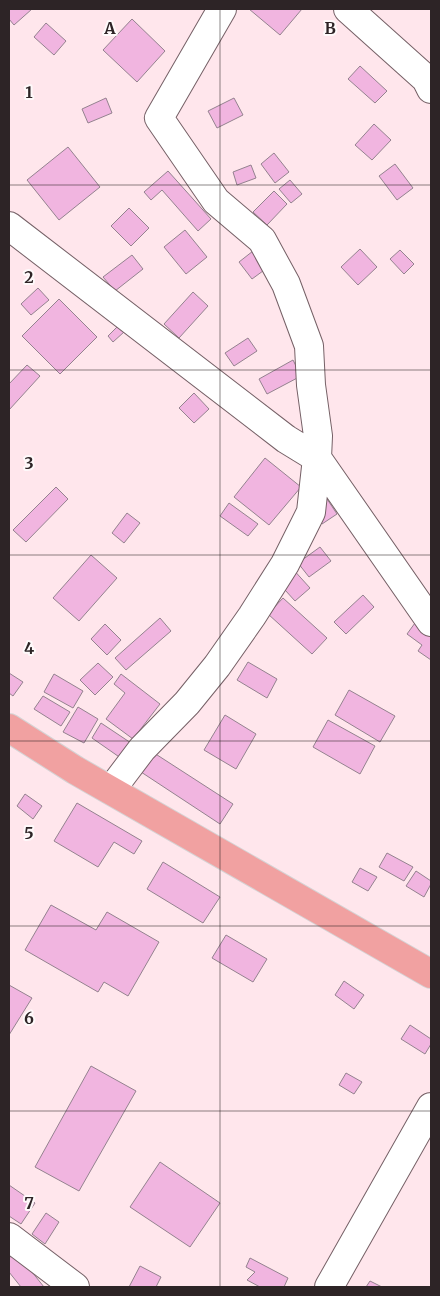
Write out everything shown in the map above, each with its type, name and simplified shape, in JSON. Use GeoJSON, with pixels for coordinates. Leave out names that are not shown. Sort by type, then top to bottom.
{"type":"FeatureCollection","features":[{"type":"Feature","properties":{"kind":"main road"},"geometry":{"type":"LineString","coordinates":[[9,728],[75,770],[431,974]]}},
{"type":"Feature","properties":{"kind":"street"},"geometry":{"type":"LineString","coordinates":[[111,790],[142,749],[187,703],[218,666],[275,579],[311,512],[318,436],[308,346],[286,284],[262,240],[216,201],[159,118],[222,9]]}},
{"type":"Feature","properties":{"kind":"street"},"geometry":{"type":"LineString","coordinates":[[348,9],[426,79],[431,89]]}},
{"type":"Feature","properties":{"kind":"street"},"geometry":{"type":"LineString","coordinates":[[9,226],[286,439],[317,458],[431,622]]}},
{"type":"Feature","properties":{"kind":"street"},"geometry":{"type":"LineString","coordinates":[[329,1287],[431,1107]]}},
{"type":"Feature","properties":{"kind":"street"},"geometry":{"type":"LineString","coordinates":[[9,1237],[75,1287]]}},
{"type":"Feature","properties":{"kind":"building"},"geometry":{"type":"Polygon","coordinates":[[[9,9],[32,9],[14,25],[9,19],[9,9]]]}},
{"type":"Feature","properties":{"kind":"building"},"geometry":{"type":"Polygon","coordinates":[[[249,9],[302,9],[280,35],[249,9]]]}},
{"type":"Feature","properties":{"kind":"building"},"geometry":{"type":"Polygon","coordinates":[[[132,19],[165,51],[137,82],[103,50],[132,19]]]}},
{"type":"Feature","properties":{"kind":"building"},"geometry":{"type":"Polygon","coordinates":[[[46,23],[66,41],[54,55],[34,37],[46,23]]]}},
{"type":"Feature","properties":{"kind":"building"},"geometry":{"type":"Polygon","coordinates":[[[360,66],[387,91],[375,103],[348,79],[360,66]]]}},
{"type":"Feature","properties":{"kind":"building"},"geometry":{"type":"Polygon","coordinates":[[[106,98],[112,113],[88,123],[82,109],[106,98]]]}},
{"type":"Feature","properties":{"kind":"building"},"geometry":{"type":"Polygon","coordinates":[[[234,98],[243,115],[217,128],[208,111],[234,98]]]}},
{"type":"Feature","properties":{"kind":"building"},"geometry":{"type":"Polygon","coordinates":[[[374,124],[391,140],[372,160],[355,145],[374,124]]]}},
{"type":"Feature","properties":{"kind":"building"},"geometry":{"type":"Polygon","coordinates":[[[68,147],[100,187],[59,220],[27,180],[68,147]]]}},
{"type":"Feature","properties":{"kind":"building"},"geometry":{"type":"Polygon","coordinates":[[[274,153],[289,172],[275,183],[261,164],[274,153]]]}},
{"type":"Feature","properties":{"kind":"building"},"geometry":{"type":"Polygon","coordinates":[[[395,164],[413,188],[397,200],[379,176],[395,164]]]}},
{"type":"Feature","properties":{"kind":"building"},"geometry":{"type":"Polygon","coordinates":[[[251,165],[256,178],[237,185],[233,172],[251,165]]]}},
{"type":"Feature","properties":{"kind":"building"},"geometry":{"type":"Polygon","coordinates":[[[168,171],[211,219],[198,231],[162,190],[151,200],[144,192],[168,171]]]}},
{"type":"Feature","properties":{"kind":"building"},"geometry":{"type":"Polygon","coordinates":[[[290,180],[302,194],[291,203],[279,189],[290,180]]]}},
{"type":"Feature","properties":{"kind":"building"},"geometry":{"type":"Polygon","coordinates":[[[274,191],[287,204],[267,225],[253,212],[274,191]]]}},
{"type":"Feature","properties":{"kind":"building"},"geometry":{"type":"Polygon","coordinates":[[[129,208],[149,228],[131,246],[111,226],[129,208]]]}},
{"type":"Feature","properties":{"kind":"building"},"geometry":{"type":"Polygon","coordinates":[[[185,230],[207,257],[186,274],[164,247],[185,230]]]}},
{"type":"Feature","properties":{"kind":"building"},"geometry":{"type":"Polygon","coordinates":[[[360,249],[377,267],[358,285],[341,267],[360,249]]]}},
{"type":"Feature","properties":{"kind":"building"},"geometry":{"type":"Polygon","coordinates":[[[400,250],[414,264],[404,274],[390,259],[400,250]]]}},
{"type":"Feature","properties":{"kind":"building"},"geometry":{"type":"Polygon","coordinates":[[[253,251],[267,268],[252,279],[239,262],[253,251]]]}},
{"type":"Feature","properties":{"kind":"building"},"geometry":{"type":"Polygon","coordinates":[[[132,255],[143,269],[115,291],[103,277],[132,255]]]}},
{"type":"Feature","properties":{"kind":"building"},"geometry":{"type":"Polygon","coordinates":[[[38,288],[49,300],[31,315],[21,304],[38,288]]]}},
{"type":"Feature","properties":{"kind":"building"},"geometry":{"type":"Polygon","coordinates":[[[193,292],[208,306],[179,338],[164,324],[193,292]]]}},
{"type":"Feature","properties":{"kind":"building"},"geometry":{"type":"Polygon","coordinates":[[[59,299],[97,337],[60,374],[22,336],[59,299]]]}},
{"type":"Feature","properties":{"kind":"building"},"geometry":{"type":"Polygon","coordinates":[[[118,326],[124,332],[113,342],[108,336],[118,326]]]}},
{"type":"Feature","properties":{"kind":"building"},"geometry":{"type":"Polygon","coordinates":[[[248,338],[257,351],[234,366],[225,353],[248,338]]]}},
{"type":"Feature","properties":{"kind":"building"},"geometry":{"type":"Polygon","coordinates":[[[293,360],[301,376],[267,394],[259,379],[293,360]]]}},
{"type":"Feature","properties":{"kind":"building"},"geometry":{"type":"Polygon","coordinates":[[[27,365],[40,376],[9,410],[9,384],[27,365]]]}},
{"type":"Feature","properties":{"kind":"building"},"geometry":{"type":"Polygon","coordinates":[[[194,393],[209,409],[194,423],[179,408],[194,393]]]}},
{"type":"Feature","properties":{"kind":"building"},"geometry":{"type":"Polygon","coordinates":[[[265,458],[301,487],[269,525],[234,497],[265,458]]]}},
{"type":"Feature","properties":{"kind":"building"},"geometry":{"type":"Polygon","coordinates":[[[56,487],[68,499],[26,542],[13,530],[56,487]]]}},
{"type":"Feature","properties":{"kind":"building"},"geometry":{"type":"Polygon","coordinates":[[[327,499],[337,514],[322,524],[312,509],[327,499]]]}},
{"type":"Feature","properties":{"kind":"building"},"geometry":{"type":"Polygon","coordinates":[[[229,503],[258,524],[248,536],[220,516],[229,503]]]}},
{"type":"Feature","properties":{"kind":"building"},"geometry":{"type":"Polygon","coordinates":[[[127,513],[140,523],[124,543],[112,533],[127,513]]]}},
{"type":"Feature","properties":{"kind":"building"},"geometry":{"type":"Polygon","coordinates":[[[320,547],[331,561],[309,577],[298,563],[320,547]]]}},
{"type":"Feature","properties":{"kind":"building"},"geometry":{"type":"Polygon","coordinates":[[[91,555],[117,578],[79,621],[53,598],[91,555]]]}},
{"type":"Feature","properties":{"kind":"building"},"geometry":{"type":"Polygon","coordinates":[[[291,567],[310,588],[295,601],[276,580],[291,567]]]}},
{"type":"Feature","properties":{"kind":"building"},"geometry":{"type":"Polygon","coordinates":[[[363,595],[374,607],[346,634],[334,622],[363,595]]]}},
{"type":"Feature","properties":{"kind":"building"},"geometry":{"type":"Polygon","coordinates":[[[283,598],[327,638],[312,654],[268,614],[283,598]]]}},
{"type":"Feature","properties":{"kind":"building"},"geometry":{"type":"Polygon","coordinates":[[[160,618],[171,631],[126,670],[115,658],[160,618]]]}},
{"type":"Feature","properties":{"kind":"building"},"geometry":{"type":"Polygon","coordinates":[[[415,623],[431,635],[431,660],[418,651],[422,645],[407,634],[415,623]]]}},
{"type":"Feature","properties":{"kind":"building"},"geometry":{"type":"Polygon","coordinates":[[[105,624],[121,640],[107,655],[91,639],[105,624]]]}},
{"type":"Feature","properties":{"kind":"building"},"geometry":{"type":"Polygon","coordinates":[[[248,662],[277,679],[267,698],[237,680],[248,662]]]}},
{"type":"Feature","properties":{"kind":"building"},"geometry":{"type":"Polygon","coordinates":[[[98,663],[113,677],[95,695],[80,680],[98,663]]]}},
{"type":"Feature","properties":{"kind":"building"},"geometry":{"type":"Polygon","coordinates":[[[9,673],[23,682],[13,696],[9,693],[9,673]]]}},
{"type":"Feature","properties":{"kind":"building"},"geometry":{"type":"Polygon","coordinates":[[[54,674],[83,691],[73,708],[44,692],[54,674]]]}},
{"type":"Feature","properties":{"kind":"building"},"geometry":{"type":"Polygon","coordinates":[[[121,674],[160,704],[133,739],[106,719],[125,693],[114,684],[121,674]]]}},
{"type":"Feature","properties":{"kind":"building"},"geometry":{"type":"Polygon","coordinates":[[[349,690],[395,716],[380,742],[335,715],[349,690]]]}},
{"type":"Feature","properties":{"kind":"building"},"geometry":{"type":"Polygon","coordinates":[[[43,696],[70,712],[61,726],[34,709],[43,696]]]}},
{"type":"Feature","properties":{"kind":"building"},"geometry":{"type":"Polygon","coordinates":[[[78,707],[98,719],[84,743],[63,732],[78,707]]]}},
{"type":"Feature","properties":{"kind":"building"},"geometry":{"type":"Polygon","coordinates":[[[225,715],[256,734],[236,769],[204,750],[225,715]]]}},
{"type":"Feature","properties":{"kind":"building"},"geometry":{"type":"Polygon","coordinates":[[[328,720],[375,746],[360,774],[313,747],[328,720]]]}},
{"type":"Feature","properties":{"kind":"building"},"geometry":{"type":"Polygon","coordinates":[[[101,723],[134,745],[125,761],[92,738],[101,723]]]}},
{"type":"Feature","properties":{"kind":"building"},"geometry":{"type":"Polygon","coordinates":[[[151,751],[233,804],[220,824],[138,770],[151,751]]]}},
{"type":"Feature","properties":{"kind":"building"},"geometry":{"type":"Polygon","coordinates":[[[25,794],[42,806],[33,819],[17,806],[25,794]]]}},
{"type":"Feature","properties":{"kind":"building"},"geometry":{"type":"Polygon","coordinates":[[[77,803],[142,841],[134,854],[114,842],[98,867],[54,841],[77,803]]]}},
{"type":"Feature","properties":{"kind":"building"},"geometry":{"type":"Polygon","coordinates":[[[387,853],[413,867],[404,881],[379,867],[387,853]]]}},
{"type":"Feature","properties":{"kind":"building"},"geometry":{"type":"Polygon","coordinates":[[[163,862],[220,897],[203,923],[147,889],[163,862]]]}},
{"type":"Feature","properties":{"kind":"building"},"geometry":{"type":"Polygon","coordinates":[[[360,868],[377,877],[368,891],[352,882],[360,868]]]}},
{"type":"Feature","properties":{"kind":"building"},"geometry":{"type":"Polygon","coordinates":[[[416,871],[431,881],[424,897],[406,886],[416,871]]]}},
{"type":"Feature","properties":{"kind":"building"},"geometry":{"type":"Polygon","coordinates":[[[51,905],[96,930],[107,912],[159,942],[128,996],[104,982],[98,992],[25,950],[51,905]]]}},
{"type":"Feature","properties":{"kind":"building"},"geometry":{"type":"Polygon","coordinates":[[[226,935],[267,959],[253,982],[212,958],[226,935]]]}},
{"type":"Feature","properties":{"kind":"building"},"geometry":{"type":"Polygon","coordinates":[[[344,981],[364,995],[354,1009],[335,995],[344,981]]]}},
{"type":"Feature","properties":{"kind":"building"},"geometry":{"type":"Polygon","coordinates":[[[9,985],[32,998],[9,1035],[9,985]]]}},
{"type":"Feature","properties":{"kind":"building"},"geometry":{"type":"Polygon","coordinates":[[[410,1025],[431,1039],[431,1044],[425,1054],[401,1039],[410,1025]]]}},
{"type":"Feature","properties":{"kind":"building"},"geometry":{"type":"Polygon","coordinates":[[[91,1066],[136,1091],[79,1191],[35,1167],[91,1066]]]}},
{"type":"Feature","properties":{"kind":"building"},"geometry":{"type":"Polygon","coordinates":[[[346,1073],[362,1082],[354,1094],[339,1085],[346,1073]]]}},
{"type":"Feature","properties":{"kind":"building"},"geometry":{"type":"Polygon","coordinates":[[[160,1162],[220,1203],[190,1247],[130,1207],[160,1162]]]}},
{"type":"Feature","properties":{"kind":"building"},"geometry":{"type":"Polygon","coordinates":[[[9,1185],[35,1203],[21,1224],[9,1216],[9,1185]]]}},
{"type":"Feature","properties":{"kind":"building"},"geometry":{"type":"Polygon","coordinates":[[[46,1213],[59,1222],[45,1244],[32,1234],[46,1213]]]}},
{"type":"Feature","properties":{"kind":"building"},"geometry":{"type":"Polygon","coordinates":[[[16,1252],[44,1287],[21,1287],[9,1272],[9,1258],[16,1252]]]}},
{"type":"Feature","properties":{"kind":"building"},"geometry":{"type":"Polygon","coordinates":[[[250,1258],[288,1278],[284,1287],[260,1287],[247,1280],[255,1272],[246,1267],[250,1258]]]}},
{"type":"Feature","properties":{"kind":"building"},"geometry":{"type":"Polygon","coordinates":[[[140,1266],[161,1277],[156,1287],[129,1287],[140,1266]]]}},
{"type":"Feature","properties":{"kind":"building"},"geometry":{"type":"Polygon","coordinates":[[[370,1281],[382,1287],[366,1287],[370,1281]]]}}]}
